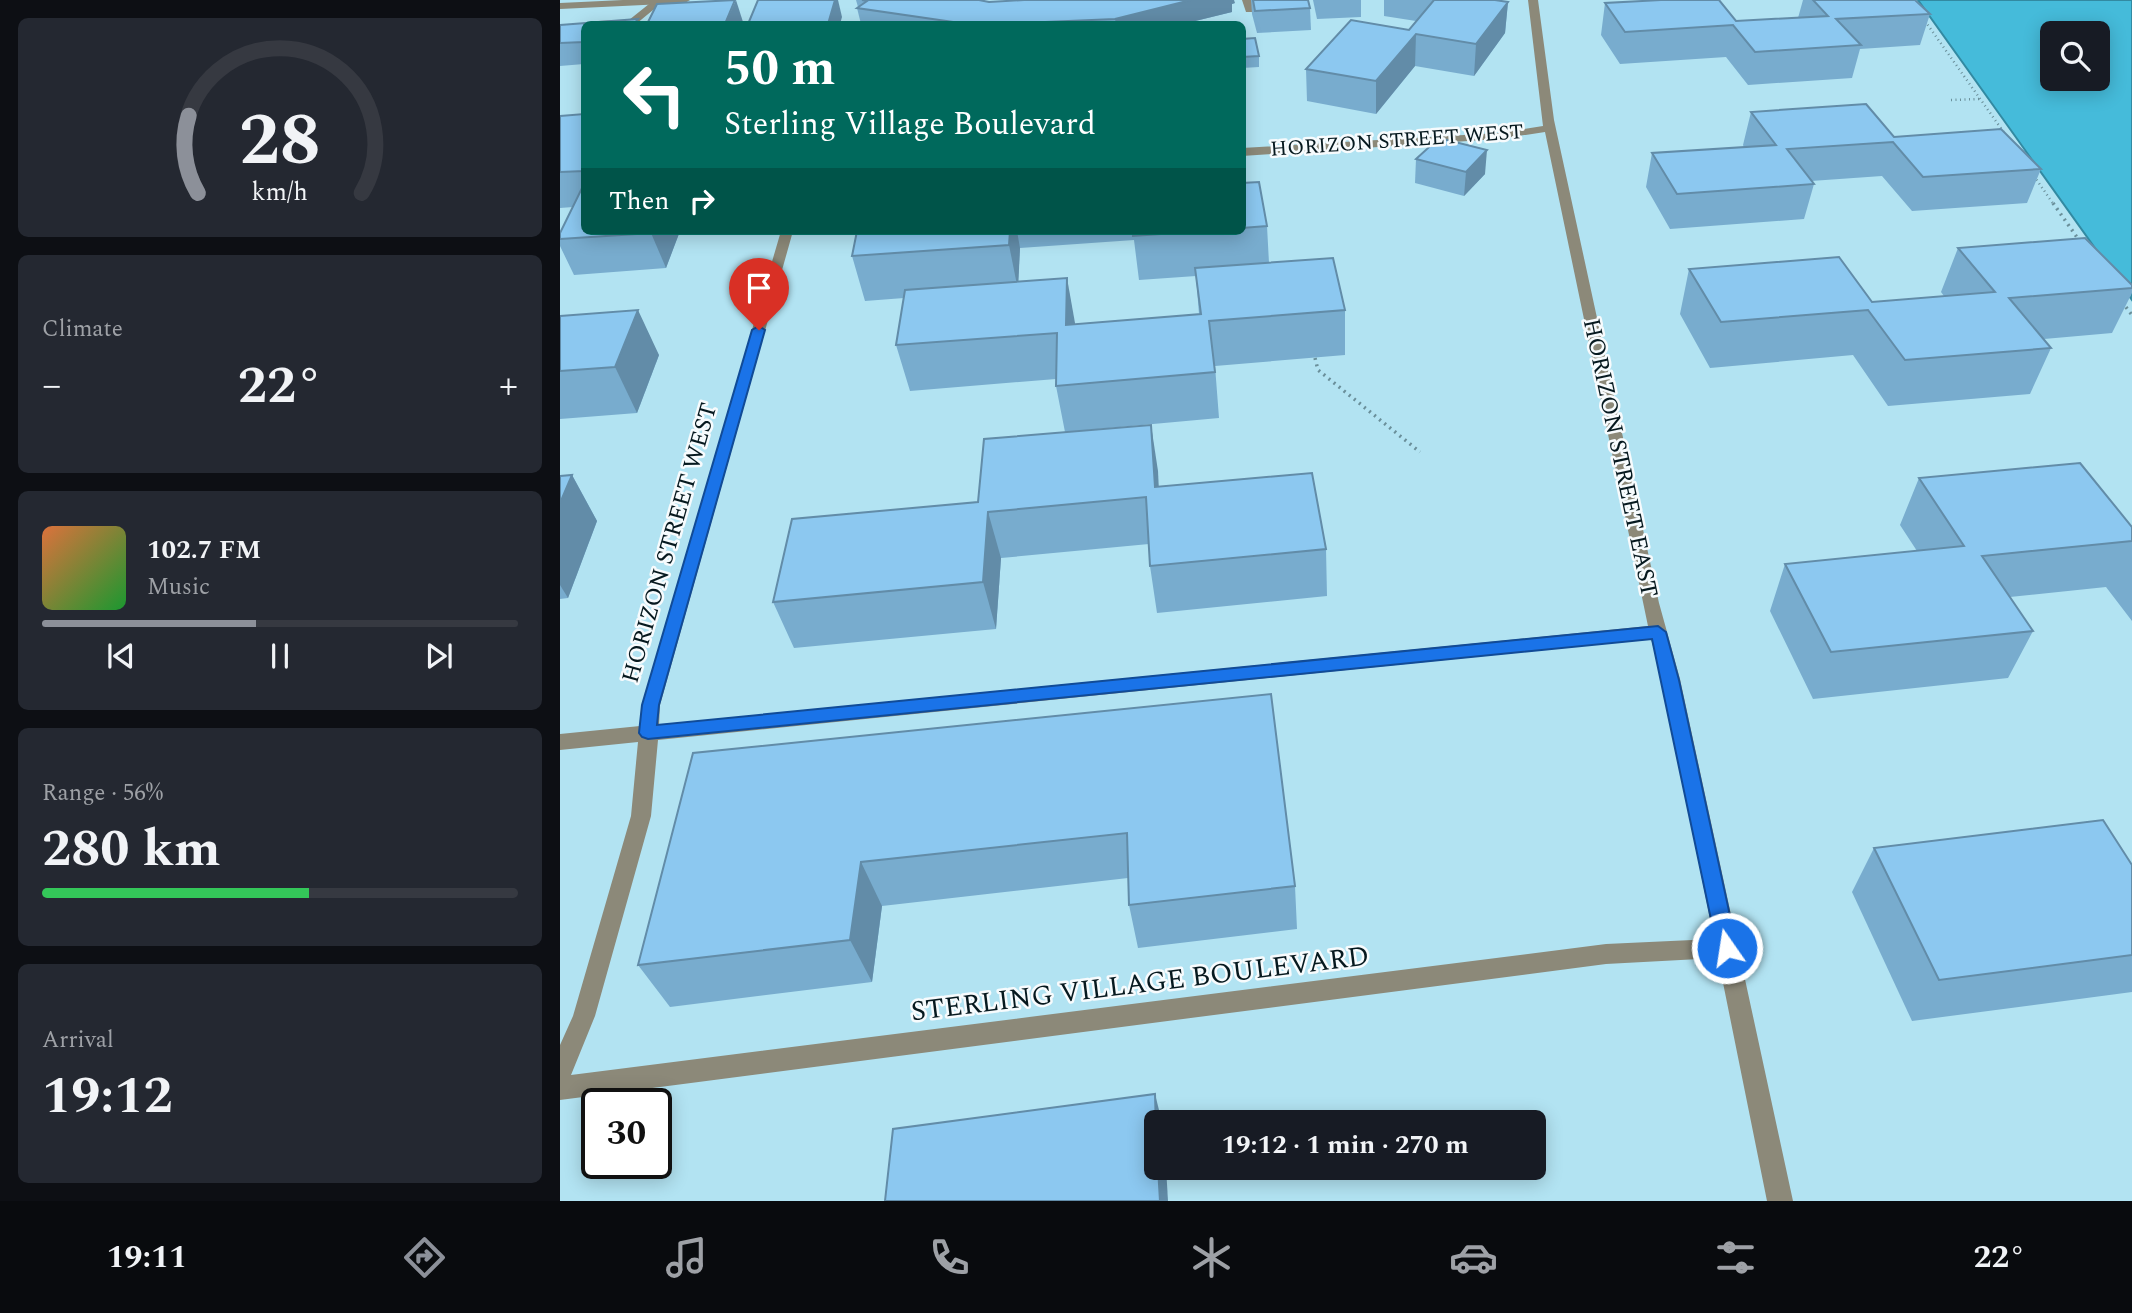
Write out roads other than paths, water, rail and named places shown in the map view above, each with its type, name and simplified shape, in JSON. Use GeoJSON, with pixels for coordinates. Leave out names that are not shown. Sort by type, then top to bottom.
{"type":"FeatureCollection","features":[{"type":"Feature","properties":{"kind":"street"},"geometry":{"type":"LineString","coordinates":[[560,6],[685,0]]}},
{"type":"Feature","properties":{"kind":"street","name":"HORIZON STREET EAST"},"geometry":{"type":"LineString","coordinates":[[1532,0],[1551,128],[1658,632],[1671,680],[1780,1201]]}},
{"type":"Feature","properties":{"kind":"street"},"geometry":{"type":"LineString","coordinates":[[634,21],[659,1]]}},
{"type":"Feature","properties":{"kind":"street","name":"HORIZON STREET WEST"},"geometry":{"type":"LineString","coordinates":[[1246,152],[1498,136],[1551,128]]}},
{"type":"Feature","properties":{"kind":"street","name":"HORIZON STREET WEST"},"geometry":{"type":"LineString","coordinates":[[560,1073],[584,1016],[641,816],[651,705],[787,235]]}},
{"type":"Feature","properties":{"kind":"street"},"geometry":{"type":"LineString","coordinates":[[560,742],[1658,632]]}},
{"type":"Feature","properties":{"kind":"street","name":"STERLING VILLAGE BOULEVARD"},"geometry":{"type":"LineString","coordinates":[[560,1088],[1606,954],[1727,948]]}},
{"type":"Feature","properties":{"kind":"water"},"geometry":{"type":"Polygon","coordinates":[[[1918,0],[2132,0],[2132,300],[1918,0]]]}}]}
